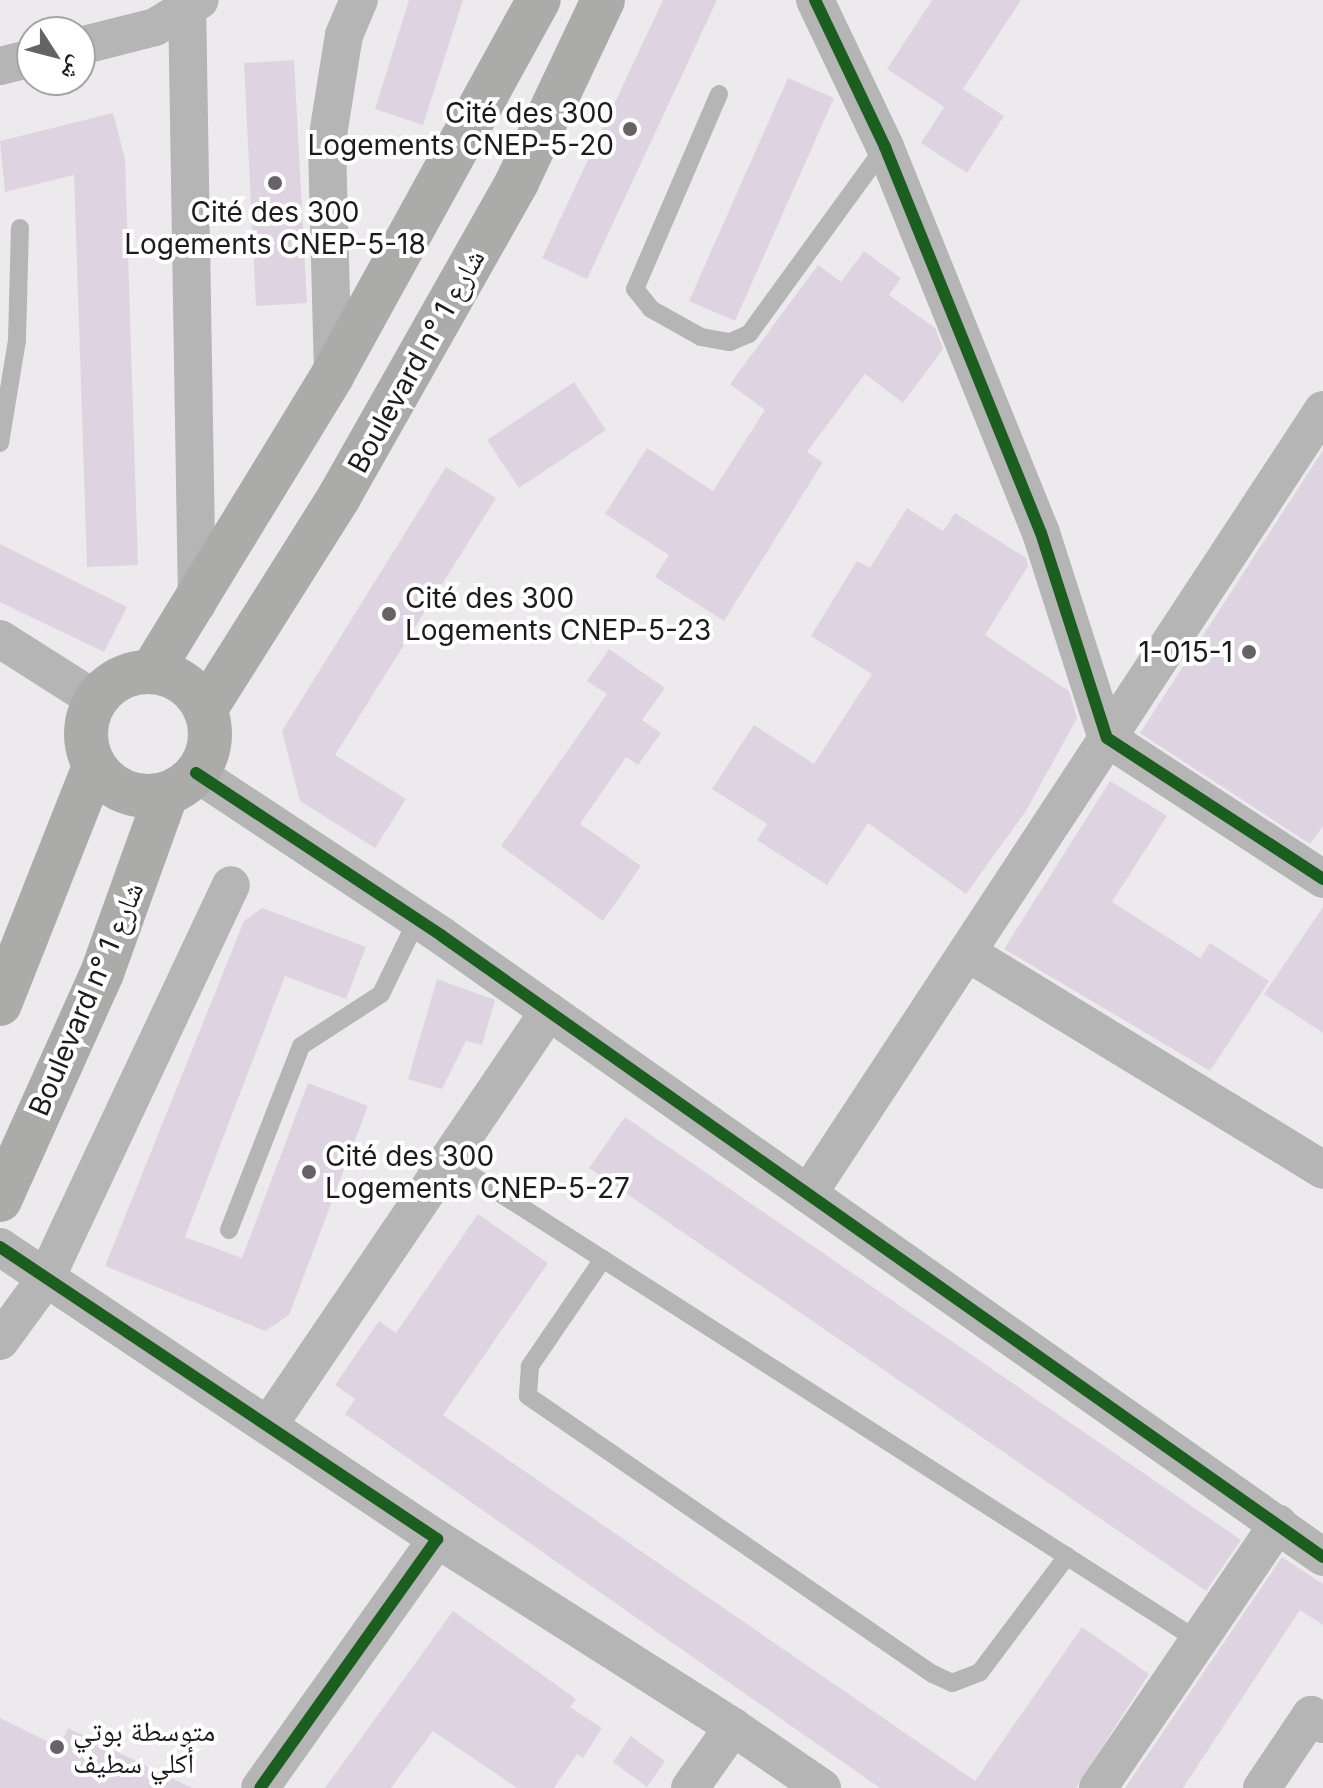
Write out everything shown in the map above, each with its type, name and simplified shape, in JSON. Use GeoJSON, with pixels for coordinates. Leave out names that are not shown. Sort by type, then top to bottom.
{"type":"FeatureCollection","features":[{"type":"Feature","properties":{"kind":"main road"},"geometry":{"type":"LineString","coordinates":[[152,671],[197,604],[333,374],[539,0]]}},
{"type":"Feature","properties":{"kind":"main road","name":"Boulevard n° شارع 1"},"geometry":{"type":"LineString","coordinates":[[205,710],[339,497],[517,182],[603,0]]}},
{"type":"Feature","properties":{"kind":"main road"},"geometry":{"type":"LineString","coordinates":[[0,1004],[94,766],[86,733],[96,700],[120,678],[152,671],[184,683],[205,710],[209,747],[181,784],[126,792],[94,766]]}},
{"type":"Feature","properties":{"kind":"main road","name":"Boulevard n° شارع 1"},"geometry":{"type":"LineString","coordinates":[[0,1200],[102,973],[181,784]]}},
{"type":"Feature","properties":{"kind":"street"},"geometry":{"type":"LineString","coordinates":[[333,374],[327,141],[344,35],[359,0]]}},
{"type":"Feature","properties":{"kind":"street"},"geometry":{"type":"LineString","coordinates":[[815,0],[885,147],[1041,533],[1107,738],[1320,872]]}},
{"type":"Feature","properties":{"kind":"street"},"geometry":{"type":"LineString","coordinates":[[96,42],[155,27],[192,3]]}},
{"type":"Feature","properties":{"kind":"street"},"geometry":{"type":"LineString","coordinates":[[192,3],[197,604]]}},
{"type":"Feature","properties":{"kind":"street"},"geometry":{"type":"LineString","coordinates":[[808,1194],[1323,410]]}},
{"type":"Feature","properties":{"kind":"street"},"geometry":{"type":"LineString","coordinates":[[0,639],[96,700]]}},
{"type":"Feature","properties":{"kind":"street"},"geometry":{"type":"LineString","coordinates":[[181,784],[417,920],[1323,1557]]}},
{"type":"Feature","properties":{"kind":"street"},"geometry":{"type":"LineString","coordinates":[[0,1341],[46,1278],[231,885]]}},
{"type":"Feature","properties":{"kind":"street"},"geometry":{"type":"LineString","coordinates":[[968,953],[1323,1170]]}},
{"type":"Feature","properties":{"kind":"street"},"geometry":{"type":"LineString","coordinates":[[268,1426],[549,1011]]}},
{"type":"Feature","properties":{"kind":"street"},"geometry":{"type":"LineString","coordinates":[[0,1247],[437,1539],[733,1727],[822,1788]]}},
{"type":"Feature","properties":{"kind":"street"},"geometry":{"type":"LineString","coordinates":[[1098,1788],[1278,1524]]}},
{"type":"Feature","properties":{"kind":"street"},"geometry":{"type":"LineString","coordinates":[[260,1788],[437,1539]]}},
{"type":"Feature","properties":{"kind":"street"},"geometry":{"type":"LineString","coordinates":[[1262,1788],[1311,1715],[1323,1724]]}},
{"type":"Feature","properties":{"kind":"street"},"geometry":{"type":"LineString","coordinates":[[690,1788],[733,1727]]}},
{"type":"Feature","properties":{"kind":"lane"},"geometry":{"type":"LineString","coordinates":[[719,94],[635,289],[651,309],[701,337],[730,342],[749,334],[885,147]]}},
{"type":"Feature","properties":{"kind":"lane"},"geometry":{"type":"LineString","coordinates":[[0,443],[17,340],[20,228]]}},
{"type":"Feature","properties":{"kind":"lane"},"geometry":{"type":"LineString","coordinates":[[229,1230],[301,1046],[381,994],[417,920]]}},
{"type":"Feature","properties":{"kind":"lane"},"geometry":{"type":"LineString","coordinates":[[448,1160],[1199,1641]]}},
{"type":"Feature","properties":{"kind":"lane"},"geometry":{"type":"LineString","coordinates":[[603,1259],[530,1366],[528,1396],[933,1674],[952,1683],[980,1672],[1067,1556]]}},
{"type":"Feature","properties":{"kind":"building"},"geometry":{"type":"Polygon","coordinates":[[[409,0],[463,0],[423,125],[375,109],[409,0]]]}},
{"type":"Feature","properties":{"kind":"building","name":"Cité des 300 Logements CNEP-5-20"},"geometry":{"type":"Polygon","coordinates":[[[663,0],[717,0],[587,279],[542,258],[663,0]]]}},
{"type":"Feature","properties":{"kind":"building"},"geometry":{"type":"Polygon","coordinates":[[[932,0],[1021,0],[963,89],[1004,116],[967,173],[921,143],[944,107],[887,69],[932,0]]]}},
{"type":"Feature","properties":{"kind":"building","name":"Cité des 300 Logements CNEP-5-18"},"geometry":{"type":"Polygon","coordinates":[[[294,60],[307,303],[256,306],[244,63],[294,60]]]}},
{"type":"Feature","properties":{"kind":"building"},"geometry":{"type":"Polygon","coordinates":[[[788,78],[834,98],[735,321],[689,301],[788,78]]]}},
{"type":"Feature","properties":{"kind":"building"},"geometry":{"type":"Polygon","coordinates":[[[113,113],[125,159],[138,565],[87,567],[74,175],[5,192],[0,141],[113,113]]]}},
{"type":"Feature","properties":{"kind":"building"},"geometry":{"type":"Polygon","coordinates":[[[864,251],[901,278],[889,295],[935,328],[943,349],[903,403],[865,374],[807,452],[823,462],[724,621],[655,577],[669,555],[605,514],[647,448],[713,491],[765,410],[730,384],[818,265],[841,282],[864,251]]]}},
{"type":"Feature","properties":{"kind":"building"},"geometry":{"type":"Polygon","coordinates":[[[574,382],[606,430],[519,488],[487,440],[574,382]]]}},
{"type":"Feature","properties":{"kind":"building","name":"1-015-1"},"geometry":{"type":"Polygon","coordinates":[[[1323,450],[1323,826],[1310,844],[1140,733],[1323,450]]]}},
{"type":"Feature","properties":{"kind":"building","name":"Cité des 300 Logements CNEP-5-23"},"geometry":{"type":"Polygon","coordinates":[[[446,467],[496,498],[335,755],[406,799],[375,848],[300,801],[282,731],[446,467]]]}},
{"type":"Feature","properties":{"kind":"building"},"geometry":{"type":"Polygon","coordinates":[[[907,508],[943,531],[955,513],[1026,558],[1028,566],[985,635],[1069,691],[1077,718],[1026,811],[966,894],[868,823],[827,885],[757,840],[767,824],[712,789],[754,725],[814,764],[872,674],[811,636],[857,561],[870,568],[907,508]]]}},
{"type":"Feature","properties":{"kind":"building"},"geometry":{"type":"Polygon","coordinates":[[[0,544],[127,607],[104,652],[0,602],[0,544]]]}},
{"type":"Feature","properties":{"kind":"building"},"geometry":{"type":"Polygon","coordinates":[[[609,649],[665,688],[642,720],[661,733],[638,765],[626,757],[580,824],[641,866],[603,921],[501,846],[607,694],[587,681],[609,649]]]}},
{"type":"Feature","properties":{"kind":"building"},"geometry":{"type":"Polygon","coordinates":[[[1110,781],[1167,816],[1112,902],[1200,958],[1210,943],[1269,981],[1210,1071],[1004,949],[1110,781]]]}},
{"type":"Feature","properties":{"kind":"building"},"geometry":{"type":"Polygon","coordinates":[[[1323,907],[1323,1033],[1264,994],[1323,907]]]}},
{"type":"Feature","properties":{"kind":"building","name":"Cité des 300 Logements CNEP-5-27"},"geometry":{"type":"Polygon","coordinates":[[[262,908],[366,947],[346,999],[285,976],[185,1237],[242,1258],[308,1083],[368,1106],[289,1315],[265,1331],[105,1266],[244,921],[262,908]]]}},
{"type":"Feature","properties":{"kind":"building"},"geometry":{"type":"Polygon","coordinates":[[[437,979],[495,1000],[482,1045],[466,1041],[442,1089],[408,1079],[437,979]]]}},
{"type":"Feature","properties":{"kind":"building"},"geometry":{"type":"Polygon","coordinates":[[[625,1117],[1241,1540],[1206,1591],[589,1168],[625,1117]]]}},
{"type":"Feature","properties":{"kind":"building"},"geometry":{"type":"Polygon","coordinates":[[[478,1214],[548,1263],[443,1415],[975,1781],[1082,1627],[1149,1674],[1076,1788],[880,1788],[345,1414],[355,1399],[335,1385],[379,1321],[396,1333],[478,1214]]]}},
{"type":"Feature","properties":{"kind":"building"},"geometry":{"type":"Polygon","coordinates":[[[1282,1557],[1323,1584],[1323,1625],[1300,1610],[1183,1788],[1125,1788],[1282,1557]]]}},
{"type":"Feature","properties":{"kind":"building"},"geometry":{"type":"Polygon","coordinates":[[[453,1611],[576,1699],[570,1707],[602,1728],[583,1758],[577,1754],[554,1788],[517,1788],[433,1731],[391,1788],[325,1788],[453,1611]]]}},
{"type":"Feature","properties":{"kind":"building","name":"متوسطة بوتي أكلي سطيف"},"geometry":{"type":"Polygon","coordinates":[[[0,1718],[59,1747],[68,1728],[192,1788],[0,1788],[0,1718]]]}},
{"type":"Feature","properties":{"kind":"building"},"geometry":{"type":"Polygon","coordinates":[[[631,1736],[665,1761],[647,1787],[613,1762],[631,1736]]]}},
{"type":"Feature","properties":{"kind":"cycle path"},"geometry":{"type":"LineString","coordinates":[[815,0],[885,147],[1041,533],[1107,738],[1323,879]]}},
{"type":"Feature","properties":{"kind":"cycle path"},"geometry":{"type":"LineString","coordinates":[[196,773],[442,936],[1323,1557]]}},
{"type":"Feature","properties":{"kind":"cycle path"},"geometry":{"type":"LineString","coordinates":[[0,1247],[437,1539],[260,1788]]}},
{"type":"Feature","properties":{"kind":"place","name":"Cité des 300 Logements CNEP-5-20"},"geometry":{"type":"Point","coordinates":[630,129]}},
{"type":"Feature","properties":{"kind":"place","name":"Cité des 300 Logements CNEP-5-18"},"geometry":{"type":"Point","coordinates":[275,183]}},
{"type":"Feature","properties":{"kind":"place","name":"Cité des 300 Logements CNEP-5-23"},"geometry":{"type":"Point","coordinates":[389,614]}},
{"type":"Feature","properties":{"kind":"place","name":"1-015-1"},"geometry":{"type":"Point","coordinates":[1249,652]}},
{"type":"Feature","properties":{"kind":"place","name":"Cité des 300 Logements CNEP-5-27"},"geometry":{"type":"Point","coordinates":[309,1172]}},
{"type":"Feature","properties":{"kind":"place","name":"متوسطة بوتي أكلي سطيف"},"geometry":{"type":"Point","coordinates":[57,1747]}}]}
